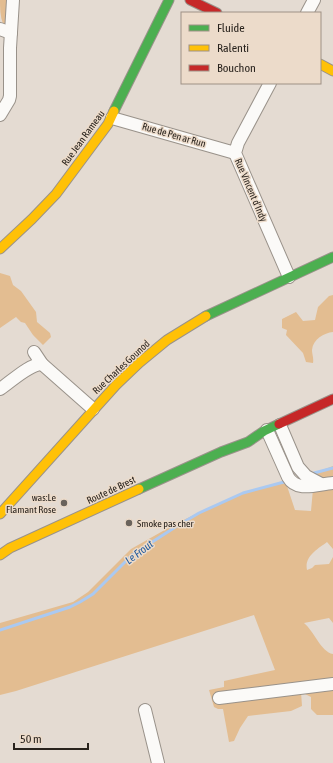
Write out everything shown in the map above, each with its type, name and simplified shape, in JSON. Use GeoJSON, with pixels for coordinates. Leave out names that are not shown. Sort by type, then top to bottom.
{"type":"FeatureCollection","features":[{"type":"Feature","properties":{"kind":"street"},"geometry":{"type":"LineString","coordinates":[[0,115],[10,96],[6,31],[13,0]]}},
{"type":"Feature","properties":{"kind":"street","name":"Rue Jean Rameau"},"geometry":{"type":"LineString","coordinates":[[0,249],[56,194],[112,118],[132,73],[169,0]]}},
{"type":"Feature","properties":{"kind":"street"},"geometry":{"type":"LineString","coordinates":[[190,0],[215,12]]}},
{"type":"Feature","properties":{"kind":"street"},"geometry":{"type":"LineString","coordinates":[[308,12],[314,0]]}},
{"type":"Feature","properties":{"kind":"street"},"geometry":{"type":"LineString","coordinates":[[321,65],[333,71]]}},
{"type":"Feature","properties":{"kind":"street","name":"Rue Vincent d'Indy"},"geometry":{"type":"LineString","coordinates":[[269,84],[238,143],[235,153],[289,277]]}},
{"type":"Feature","properties":{"kind":"street","name":"Rue de Pen ar Run"},"geometry":{"type":"LineString","coordinates":[[112,118],[235,153]]}},
{"type":"Feature","properties":{"kind":"street","name":"Rue Charles Gounod"},"geometry":{"type":"LineString","coordinates":[[0,514],[93,409],[132,370],[154,351],[180,332],[209,314],[333,257]]}},
{"type":"Feature","properties":{"kind":"street"},"geometry":{"type":"LineString","coordinates":[[34,352],[42,364],[93,409]]}},
{"type":"Feature","properties":{"kind":"street"},"geometry":{"type":"LineString","coordinates":[[0,389],[28,369],[42,364]]}},
{"type":"Feature","properties":{"kind":"street","name":"Route de Brest"},"geometry":{"type":"LineString","coordinates":[[0,555],[10,548],[221,452],[248,442],[266,431],[333,399]]}},
{"type":"Feature","properties":{"kind":"street"},"geometry":{"type":"LineString","coordinates":[[280,425],[298,467],[308,478],[327,484]]}},
{"type":"Feature","properties":{"kind":"street"},"geometry":{"type":"LineString","coordinates":[[266,431],[288,478],[292,483],[302,487],[327,484]]}},
{"type":"Feature","properties":{"kind":"street","name":"Route de Brest"},"geometry":{"type":"LineString","coordinates":[[0,550],[10,548]]}},
{"type":"Feature","properties":{"kind":"street"},"geometry":{"type":"LineString","coordinates":[[219,698],[333,684]]}},
{"type":"Feature","properties":{"kind":"street"},"geometry":{"type":"LineString","coordinates":[[145,710],[158,763]]}},
{"type":"Feature","properties":{"kind":"shaded area"},"geometry":{"type":"Polygon","coordinates":[[[0,0],[10,0],[7,24],[3,24],[2,21],[0,0]]]}},
{"type":"Feature","properties":{"kind":"shaded area"},"geometry":{"type":"Polygon","coordinates":[[[0,273],[10,276],[13,285],[21,291],[36,312],[37,322],[50,333],[51,337],[43,345],[33,335],[25,323],[21,322],[16,317],[0,328],[0,273]]]}},
{"type":"Feature","properties":{"kind":"shaded area"},"geometry":{"type":"Polygon","coordinates":[[[333,295],[333,332],[323,335],[314,343],[312,350],[313,363],[306,362],[303,353],[286,335],[287,330],[282,328],[282,319],[296,312],[303,321],[315,320],[318,307],[329,296],[333,295]]]}},
{"type":"Feature","properties":{"kind":"shaded area"},"geometry":{"type":"Polygon","coordinates":[[[333,466],[333,549],[327,542],[312,553],[308,561],[307,570],[315,565],[329,564],[333,557],[333,623],[329,618],[304,623],[321,645],[333,654],[333,715],[317,715],[311,709],[311,697],[301,692],[302,706],[291,711],[248,716],[234,741],[229,742],[223,709],[214,707],[209,690],[224,687],[224,681],[275,670],[254,615],[0,695],[0,623],[73,602],[88,592],[131,549],[177,523],[237,495],[282,482],[287,486],[295,510],[311,511],[314,478],[317,472],[333,466]]]}},
{"type":"Feature","properties":{"kind":"waterway","name":"Le Frout"},"geometry":{"type":"LineString","coordinates":[[314,473],[333,468]]}},
{"type":"Feature","properties":{"kind":"waterway","name":"Le Frout"},"geometry":{"type":"LineString","coordinates":[[0,630],[70,607],[80,602],[93,594],[132,555],[199,513],[243,493],[284,482]]}},
{"type":"Feature","properties":{"kind":"traffic: fast"},"geometry":{"type":"LineString","coordinates":[[114,111],[169,0]]}},
{"type":"Feature","properties":{"kind":"traffic: fast"},"geometry":{"type":"LineString","coordinates":[[206,316],[333,257]]}},
{"type":"Feature","properties":{"kind":"traffic: fast"},"geometry":{"type":"LineString","coordinates":[[139,489],[221,452],[248,442],[264,431],[279,424]]}},
{"type":"Feature","properties":{"kind":"traffic: slow"},"geometry":{"type":"LineString","coordinates":[[321,65],[333,71]]}},
{"type":"Feature","properties":{"kind":"traffic: slow"},"geometry":{"type":"LineString","coordinates":[[0,249],[56,194],[108,124],[114,111]]}},
{"type":"Feature","properties":{"kind":"traffic: slow"},"geometry":{"type":"LineString","coordinates":[[0,514],[116,385],[139,363],[167,340],[206,316]]}},
{"type":"Feature","properties":{"kind":"traffic: slow"},"geometry":{"type":"LineString","coordinates":[[0,555],[10,548],[139,489]]}},
{"type":"Feature","properties":{"kind":"traffic: jam"},"geometry":{"type":"LineString","coordinates":[[190,0],[215,12]]}},
{"type":"Feature","properties":{"kind":"traffic: jam"},"geometry":{"type":"LineString","coordinates":[[279,424],[333,399]]}},
{"type":"Feature","properties":{"kind":"place","name":"was:Le Flamant Rose"},"geometry":{"type":"Point","coordinates":[64,503]}},
{"type":"Feature","properties":{"kind":"place","name":"Smoke pas cher"},"geometry":{"type":"Point","coordinates":[129,523]}}]}
